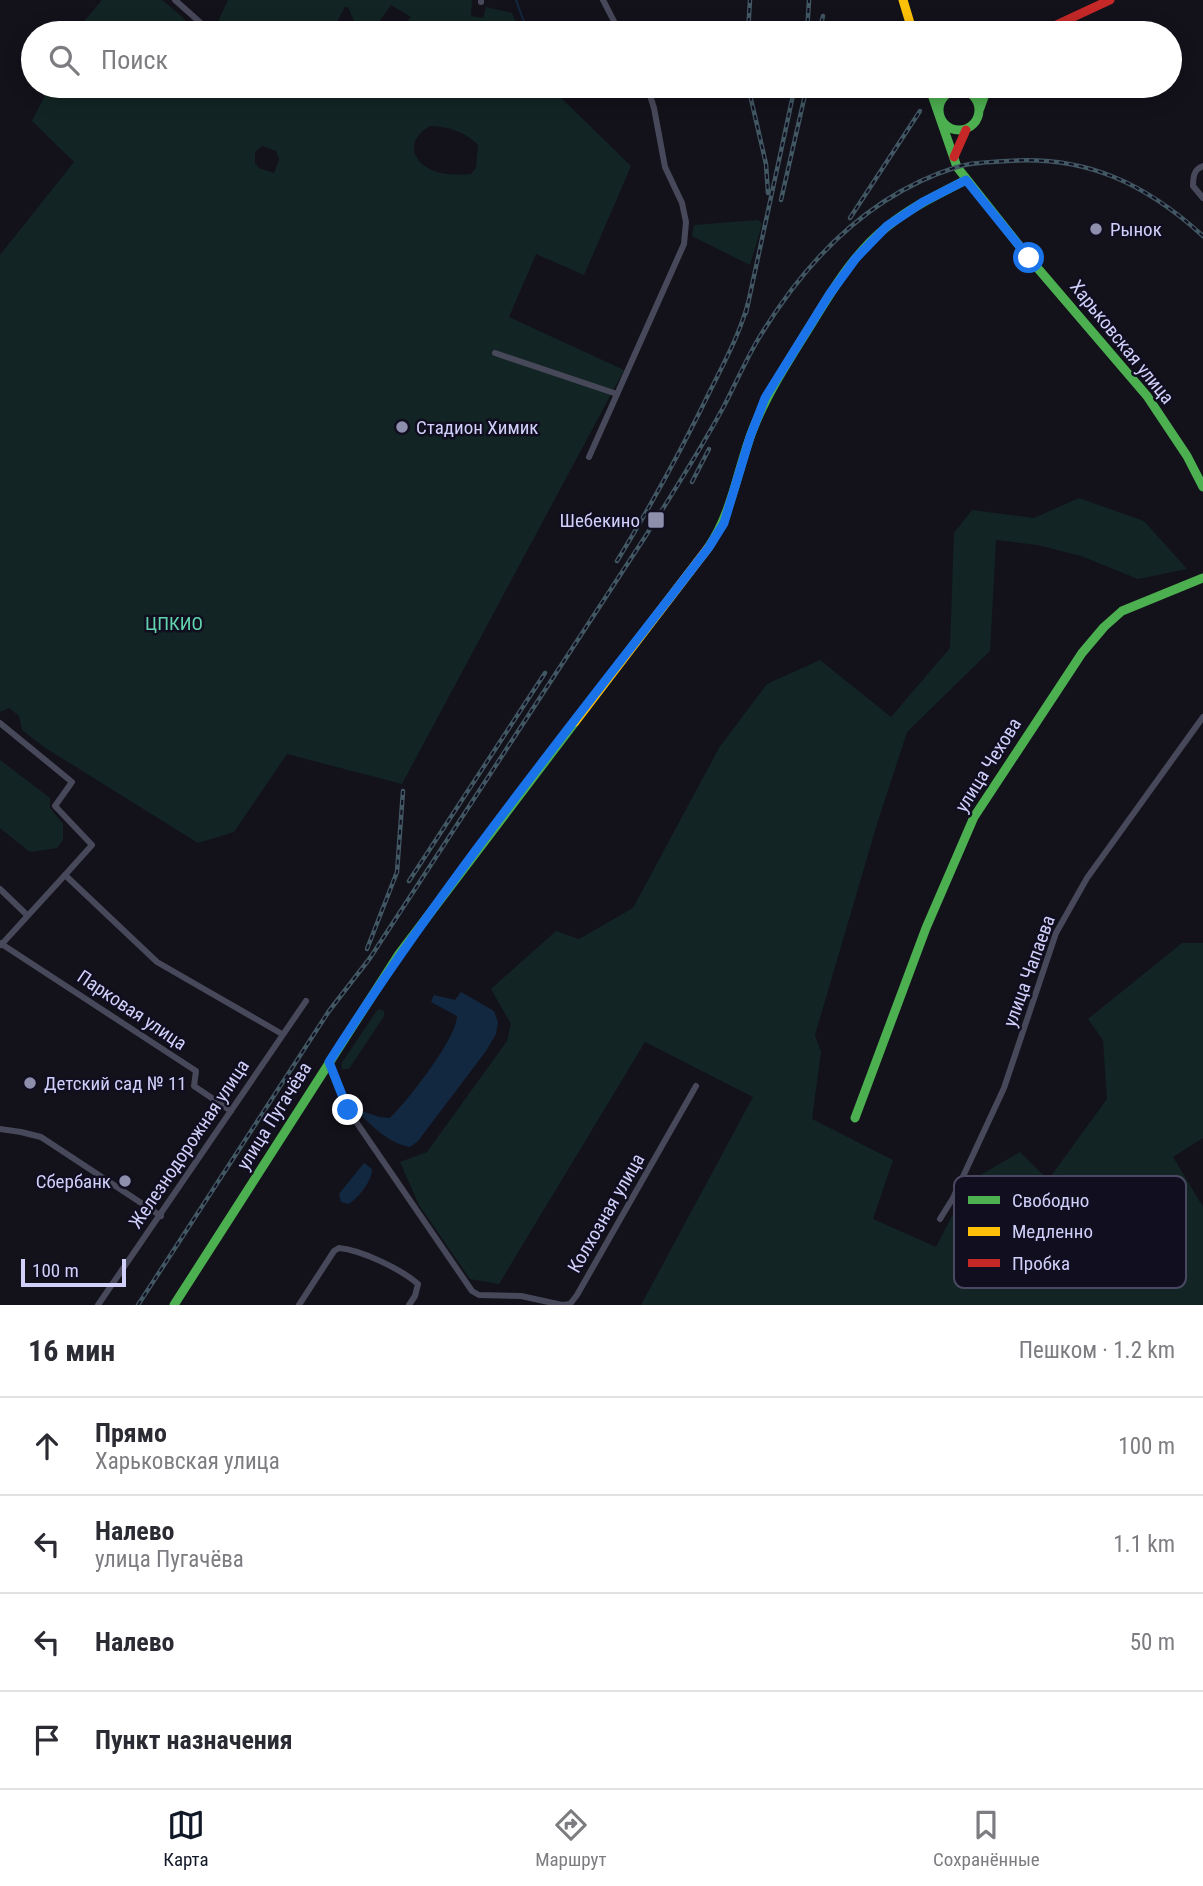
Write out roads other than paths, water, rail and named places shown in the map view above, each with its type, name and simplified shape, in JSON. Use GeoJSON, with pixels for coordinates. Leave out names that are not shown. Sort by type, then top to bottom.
{"type":"FeatureCollection","features":[{"type":"Feature","properties":{"kind":"street"},"geometry":{"type":"LineString","coordinates":[[174,0],[198,21]]}},
{"type":"Feature","properties":{"kind":"street"},"geometry":{"type":"LineString","coordinates":[[603,0],[614,21]]}},
{"type":"Feature","properties":{"kind":"street"},"geometry":{"type":"LineString","coordinates":[[903,0],[909,21]]}},
{"type":"Feature","properties":{"kind":"street"},"geometry":{"type":"LineString","coordinates":[[1065,21],[1110,0]]}},
{"type":"Feature","properties":{"kind":"street"},"geometry":{"type":"LineString","coordinates":[[589,457],[684,244],[686,222],[682,203],[665,167],[651,98]]}},
{"type":"Feature","properties":{"kind":"street","name":"Харьковская улица"},"geometry":{"type":"LineString","coordinates":[[933,98],[954,159],[966,180],[1147,396],[1187,456],[1203,487]]}},
{"type":"Feature","properties":{"kind":"street"},"geometry":{"type":"LineString","coordinates":[[942,98],[940,117],[950,129],[966,130]]}},
{"type":"Feature","properties":{"kind":"street"},"geometry":{"type":"LineString","coordinates":[[974,98],[979,110]]}},
{"type":"Feature","properties":{"kind":"street"},"geometry":{"type":"LineString","coordinates":[[954,159],[966,130],[976,122],[984,98]]}},
{"type":"Feature","properties":{"kind":"street"},"geometry":{"type":"LineString","coordinates":[[1200,167],[1193,176],[1193,186],[1203,198]]}},
{"type":"Feature","properties":{"kind":"street","name":"улица Пугачёва"},"geometry":{"type":"LineString","coordinates":[[174,1305],[399,954],[709,547],[724,523],[765,398],[793,351],[856,258],[887,226],[923,202],[966,180]]}},
{"type":"Feature","properties":{"kind":"street"},"geometry":{"type":"LineString","coordinates":[[495,354],[617,394]]}},
{"type":"Feature","properties":{"kind":"street","name":"улица Чехова"},"geometry":{"type":"LineString","coordinates":[[855,1118],[926,928],[974,817],[1082,653],[1104,626],[1122,611],[1203,579]]}},
{"type":"Feature","properties":{"kind":"street","name":"улица Чапаева"},"geometry":{"type":"LineString","coordinates":[[963,1176],[1004,1088],[1056,933],[1087,878],[1203,718]]}},
{"type":"Feature","properties":{"kind":"street"},"geometry":{"type":"LineString","coordinates":[[0,723],[72,782],[55,806],[92,845],[1,945]]}},
{"type":"Feature","properties":{"kind":"street"},"geometry":{"type":"LineString","coordinates":[[65,875],[157,962],[282,1034]]}},
{"type":"Feature","properties":{"kind":"street"},"geometry":{"type":"LineString","coordinates":[[0,890],[27,915]]}},
{"type":"Feature","properties":{"kind":"street","name":"Парковая улица"},"geometry":{"type":"LineString","coordinates":[[1,945],[196,1071],[194,1086],[231,1111]]}},
{"type":"Feature","properties":{"kind":"street","name":"Железнодорожная улица"},"geometry":{"type":"LineString","coordinates":[[98,1305],[306,1001]]}},
{"type":"Feature","properties":{"kind":"street","name":"Колхозная улица"},"geometry":{"type":"LineString","coordinates":[[329,1062],[348,1110],[472,1291],[479,1295],[521,1296],[562,1305],[570,1304],[577,1296],[696,1086]]}},
{"type":"Feature","properties":{"kind":"street"},"geometry":{"type":"LineString","coordinates":[[0,1129],[41,1138],[161,1216]]}},
{"type":"Feature","properties":{"kind":"street","name":"улица Чапаева"},"geometry":{"type":"LineString","coordinates":[[940,1219],[954,1196]]}},
{"type":"Feature","properties":{"kind":"street"},"geometry":{"type":"LineString","coordinates":[[299,1305],[334,1251],[339,1248],[347,1248],[375,1259],[412,1279],[418,1284],[409,1305]]}},
{"type":"Feature","properties":{"kind":"water"},"geometry":{"type":"Polygon","coordinates":[[[461,992],[494,1011],[498,1022],[496,1034],[418,1141],[410,1147],[402,1145],[379,1132],[354,1108],[390,1118],[398,1110],[430,1069],[455,1026],[457,1016],[431,1002],[434,995],[455,1000],[461,992]]]}},
{"type":"Feature","properties":{"kind":"water"},"geometry":{"type":"Polygon","coordinates":[[[364,1163],[372,1169],[367,1184],[349,1204],[341,1202],[339,1194],[364,1163]]]}},
{"type":"Feature","properties":{"kind":"waterway"},"geometry":{"type":"LineString","coordinates":[[516,0],[524,21]]}},
{"type":"Feature","properties":{"kind":"railway"},"geometry":{"type":"LineString","coordinates":[[749,21],[750,0]]}},
{"type":"Feature","properties":{"kind":"railway"},"geometry":{"type":"LineString","coordinates":[[808,21],[809,0]]}},
{"type":"Feature","properties":{"kind":"railway"},"geometry":{"type":"LineString","coordinates":[[822,21],[823,16]]}},
{"type":"Feature","properties":{"kind":"railway"},"geometry":{"type":"LineString","coordinates":[[751,98],[766,164],[768,193]]}},
{"type":"Feature","properties":{"kind":"railway"},"geometry":{"type":"LineString","coordinates":[[746,313],[792,98]]}},
{"type":"Feature","properties":{"kind":"railway"},"geometry":{"type":"LineString","coordinates":[[781,200],[804,98]]}},
{"type":"Feature","properties":{"kind":"railway"},"geometry":{"type":"LineString","coordinates":[[850,218],[920,111]]}},
{"type":"Feature","properties":{"kind":"railway"},"geometry":{"type":"LineString","coordinates":[[138,1305],[329,1011],[370,958],[645,537],[705,439],[774,314],[816,260],[866,214],[894,195],[924,179],[957,167],[994,162],[1036,160],[1089,168],[1137,188],[1203,236]]}},
{"type":"Feature","properties":{"kind":"railway"},"geometry":{"type":"LineString","coordinates":[[617,561],[690,431],[732,346],[748,303]]}},
{"type":"Feature","properties":{"kind":"railway"},"geometry":{"type":"LineString","coordinates":[[692,482],[709,449]]}},
{"type":"Feature","properties":{"kind":"railway"},"geometry":{"type":"LineString","coordinates":[[409,881],[545,673]]}},
{"type":"Feature","properties":{"kind":"railway"},"geometry":{"type":"LineString","coordinates":[[367,949],[397,872],[403,791]]}},
{"type":"Feature","properties":{"kind":"place","name":"Рынок"},"geometry":{"type":"Point","coordinates":[1096,229]}},
{"type":"Feature","properties":{"kind":"place","name":"Стадион Химик"},"geometry":{"type":"Point","coordinates":[402,427]}},
{"type":"Feature","properties":{"kind":"place","name":"Шебекино"},"geometry":{"type":"Point","coordinates":[656,520]}},
{"type":"Feature","properties":{"kind":"place","name":"Детский сад № 11"},"geometry":{"type":"Point","coordinates":[30,1083]}},
{"type":"Feature","properties":{"kind":"place","name":"Сбербанк"},"geometry":{"type":"Point","coordinates":[125,1181]}},
{"type":"Feature","properties":{"kind":"park label","name":"ЦПКИО"},"geometry":{"type":"Point","coordinates":[174,623]}}]}
